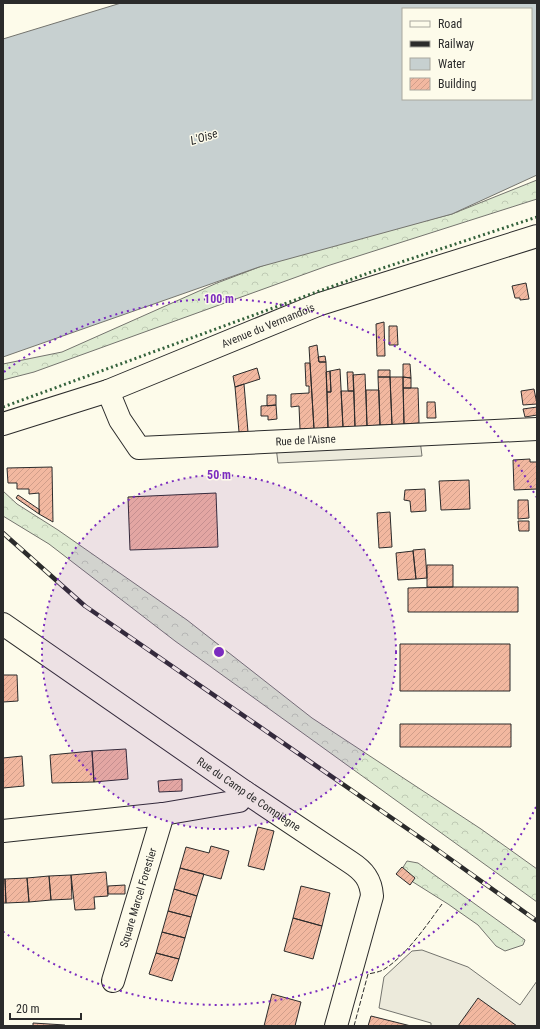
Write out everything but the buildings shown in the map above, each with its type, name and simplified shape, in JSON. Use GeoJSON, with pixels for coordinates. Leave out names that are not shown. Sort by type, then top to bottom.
{"type":"FeatureCollection","features":[{"type":"Feature","properties":{"kind":"street","name":"Avenue du Vermandois"},"geometry":{"type":"LineString","coordinates":[[3,424],[108,391],[320,304],[537,236]]}},
{"type":"Feature","properties":{"kind":"street","name":"Rue de l'Aisne"},"geometry":{"type":"LineString","coordinates":[[108,391],[120,420],[139,448],[537,429]]}},
{"type":"Feature","properties":{"kind":"street","name":"Rue du Camp de Compiègne"},"geometry":{"type":"LineString","coordinates":[[3,624],[245,792],[360,869],[372,886],[372,896],[336,1026]]}},
{"type":"Feature","properties":{"kind":"street"},"geometry":{"type":"LineString","coordinates":[[3,830],[163,814],[239,801],[245,792]]}},
{"type":"Feature","properties":{"kind":"street","name":"Square Marcel Forestier"},"geometry":{"type":"LineString","coordinates":[[113,981],[163,814]]}},
{"type":"Feature","properties":{"kind":"green space"},"geometry":{"type":"Polygon","coordinates":[[[537,180],[537,199],[327,266],[34,372],[3,380],[3,364],[62,352],[217,283],[291,255],[452,214],[537,180]]]}},
{"type":"Feature","properties":{"kind":"green space"},"geometry":{"type":"Polygon","coordinates":[[[3,491],[17,504],[58,530],[187,620],[312,718],[481,829],[537,869],[537,902],[175,641],[49,544],[3,516],[3,491]]]}},
{"type":"Feature","properties":{"kind":"green space"},"geometry":{"type":"Polygon","coordinates":[[[407,861],[418,863],[525,940],[523,945],[505,951],[496,946],[478,925],[413,882],[402,869],[407,861]]]}},
{"type":"Feature","properties":{"kind":"shaded area"},"geometry":{"type":"Polygon","coordinates":[[[420,440],[422,456],[278,463],[276,447],[420,440]]]}},
{"type":"Feature","properties":{"kind":"shaded area"},"geometry":{"type":"Polygon","coordinates":[[[422,950],[468,967],[520,1005],[537,981],[537,1026],[431,1026],[431,1023],[379,1008],[384,977],[412,951],[422,950]]]}},
{"type":"Feature","properties":{"kind":"water","name":"L'Oise"},"geometry":{"type":"Polygon","coordinates":[[[121,3],[537,3],[537,175],[452,214],[259,267],[3,357],[3,39],[121,3]]]}},
{"type":"Feature","properties":{"kind":"railway"},"geometry":{"type":"LineString","coordinates":[[3,533],[85,606],[425,841],[537,921]]}},
{"type":"Feature","properties":{"kind":"hedge"},"geometry":{"type":"LineString","coordinates":[[3,407],[374,271],[537,217]]}},
{"type":"Feature","properties":{"kind":"fence"},"geometry":{"type":"LineString","coordinates":[[354,1026],[368,974],[383,970],[399,957],[415,940],[442,904]]}}]}
